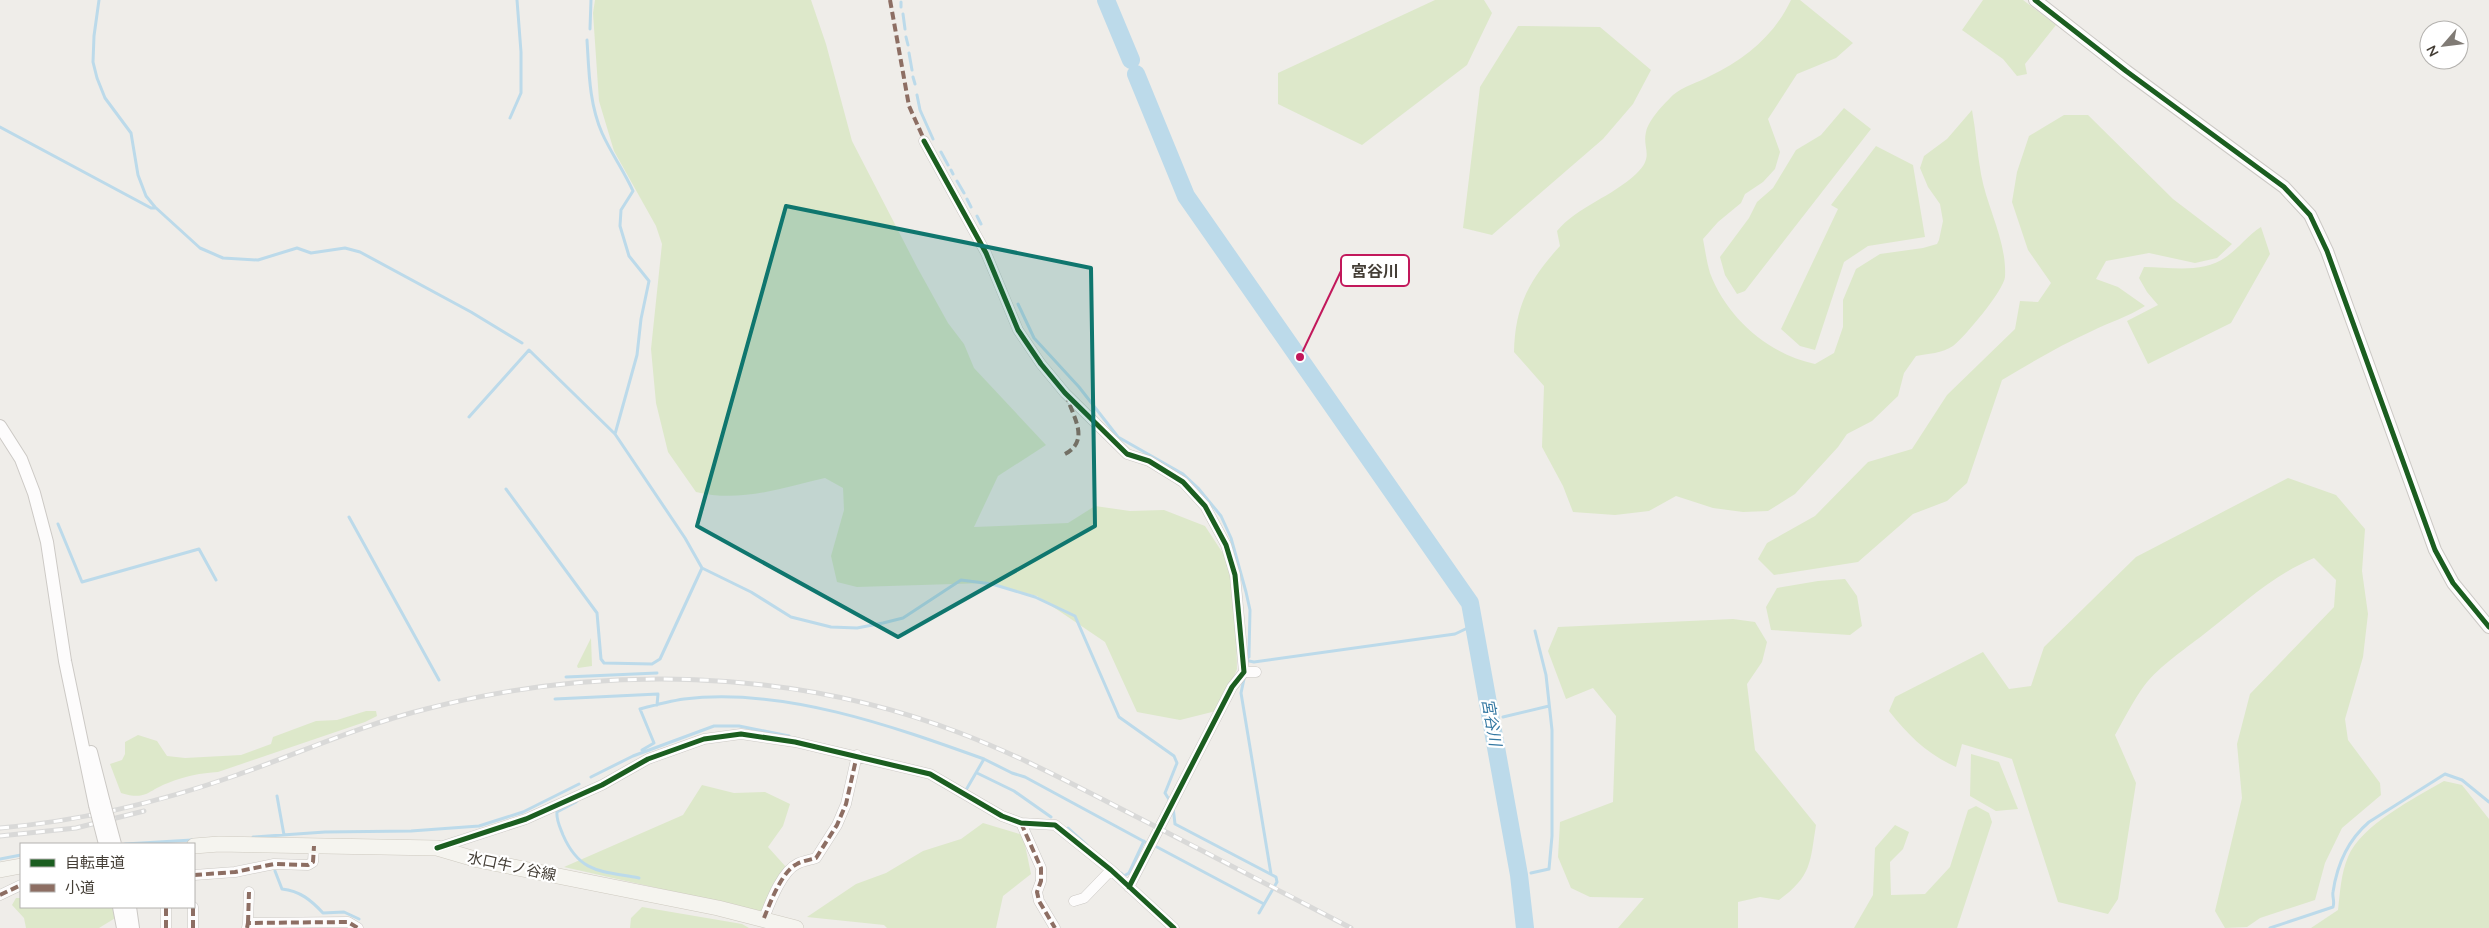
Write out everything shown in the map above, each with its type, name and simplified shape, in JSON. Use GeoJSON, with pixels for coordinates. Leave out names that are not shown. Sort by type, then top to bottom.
{"type":"FeatureCollection","features":[{"type":"Feature","properties":{"kind":"main road","name":"水口牛ノ谷線"},"geometry":{"type":"LineString","coordinates":[[195,846],[219,844],[437,848],[478,860],[764,918],[796,928]]}},
{"type":"Feature","properties":{"kind":"main road"},"geometry":{"type":"LineString","coordinates":[[0,870],[20,866]]}},
{"type":"Feature","properties":{"kind":"street"},"geometry":{"type":"LineString","coordinates":[[2035,0],[2126,71],[2284,187],[2310,215],[2327,251],[2435,550],[2453,583],[2489,627]]}},
{"type":"Feature","properties":{"kind":"street"},"geometry":{"type":"LineString","coordinates":[[924,141],[986,253],[1018,330],[1041,364],[1065,392],[1127,454],[1149,461],[1183,482],[1205,506],[1226,545],[1235,575],[1244,672],[1232,687],[1129,887]]}},
{"type":"Feature","properties":{"kind":"street"},"geometry":{"type":"LineString","coordinates":[[0,426],[21,459],[34,493],[47,542],[65,661],[100,804],[114,843]]}},
{"type":"Feature","properties":{"kind":"street"},"geometry":{"type":"LineString","coordinates":[[1244,672],[1256,672]]}},
{"type":"Feature","properties":{"kind":"street"},"geometry":{"type":"LineString","coordinates":[[437,848],[526,820],[602,785],[648,759],[704,739],[741,734],[794,742],[857,755],[930,774],[1002,816],[1021,823],[1055,825],[1111,870],[1174,928]]}},
{"type":"Feature","properties":{"kind":"street"},"geometry":{"type":"LineString","coordinates":[[764,918],[775,892],[791,868],[816,858],[837,825],[846,804],[857,755]]}},
{"type":"Feature","properties":{"kind":"street"},"geometry":{"type":"LineString","coordinates":[[100,804],[104,843]]}},
{"type":"Feature","properties":{"kind":"street"},"geometry":{"type":"LineString","coordinates":[[1021,823],[1042,868],[1042,881],[1037,892],[1039,901],[1055,928]]}},
{"type":"Feature","properties":{"kind":"street"},"geometry":{"type":"LineString","coordinates":[[195,875],[235,872],[274,864],[308,865],[313,862],[314,846]]}},
{"type":"Feature","properties":{"kind":"street"},"geometry":{"type":"LineString","coordinates":[[1074,901],[1084,898],[1111,870]]}},
{"type":"Feature","properties":{"kind":"street"},"geometry":{"type":"LineString","coordinates":[[0,894],[20,885]]}},
{"type":"Feature","properties":{"kind":"street"},"geometry":{"type":"LineString","coordinates":[[248,892],[247,925],[348,922],[358,928]]}},
{"type":"Feature","properties":{"kind":"street"},"geometry":{"type":"LineString","coordinates":[[119,908],[123,928]]}},
{"type":"Feature","properties":{"kind":"street"},"geometry":{"type":"LineString","coordinates":[[130,908],[133,928]]}},
{"type":"Feature","properties":{"kind":"street"},"geometry":{"type":"LineString","coordinates":[[166,908],[166,928]]}},
{"type":"Feature","properties":{"kind":"street"},"geometry":{"type":"LineString","coordinates":[[193,908],[193,928]]}},
{"type":"Feature","properties":{"kind":"highlighted area"},"geometry":{"type":"Polygon","coordinates":[[[786,206],[1091,268],[1095,526],[898,637],[697,526],[786,206]]]}},
{"type":"Feature","properties":{"kind":"green space"},"geometry":{"type":"Polygon","coordinates":[[[595,0],[811,0],[826,44],[852,141],[917,267],[948,323],[964,344],[974,368],[1046,445],[998,476],[974,527],[1068,523],[1095,506],[1130,511],[1164,510],[1205,526],[1228,561],[1236,622],[1237,669],[1220,710],[1180,720],[1137,712],[1105,642],[1037,596],[986,583],[857,587],[837,582],[831,556],[844,510],[843,488],[825,478],[777,490],[745,495],[712,495],[696,492],[668,452],[656,403],[651,349],[662,244],[656,226],[614,151],[599,101],[593,13],[595,0]]]}},
{"type":"Feature","properties":{"kind":"green space"},"geometry":{"type":"Polygon","coordinates":[[[1435,0],[1484,0],[1492,13],[1467,65],[1362,145],[1278,104],[1278,73],[1435,0]]]}},
{"type":"Feature","properties":{"kind":"green space"},"geometry":{"type":"Polygon","coordinates":[[[1791,0],[1800,0],[1853,43],[1836,58],[1797,74],[1768,119],[1780,152],[1775,169],[1763,182],[1745,194],[1741,203],[1718,222],[1703,239],[1710,273],[1727,305],[1751,332],[1781,352],[1815,364],[1834,353],[1843,327],[1843,300],[1856,269],[1880,254],[1923,248],[1937,244],[1943,221],[1940,204],[1928,187],[1920,168],[1924,156],[1947,139],[1972,110],[1981,174],[2003,250],[2005,277],[2003,283],[1983,313],[1953,346],[1935,353],[1916,356],[1904,373],[1898,396],[1872,421],[1847,434],[1838,447],[1795,494],[1768,511],[1743,512],[1713,508],[1676,496],[1649,511],[1615,515],[1573,512],[1563,486],[1542,447],[1544,386],[1514,352],[1517,321],[1526,294],[1540,270],[1560,246],[1557,231],[1585,208],[1627,182],[1642,168],[1647,153],[1646,132],[1653,117],[1661,107],[1677,92],[1723,69],[1747,54],[1776,25],[1791,0]]]}},
{"type":"Feature","properties":{"kind":"green space"},"geometry":{"type":"Polygon","coordinates":[[[1983,0],[2023,0],[2056,25],[2025,64],[2027,74],[2017,76],[2003,59],[1962,30],[1983,0]]]}},
{"type":"Feature","properties":{"kind":"green space"},"geometry":{"type":"Polygon","coordinates":[[[1518,26],[1600,27],[1651,70],[1633,104],[1603,139],[1492,235],[1463,228],[1480,87],[1518,26]]]}},
{"type":"Feature","properties":{"kind":"green space"},"geometry":{"type":"Polygon","coordinates":[[[1844,108],[1871,129],[1745,291],[1737,294],[1725,275],[1720,257],[1749,218],[1757,202],[1773,188],[1796,150],[1821,135],[1844,108]]]}},
{"type":"Feature","properties":{"kind":"green space"},"geometry":{"type":"Polygon","coordinates":[[[2064,115],[2088,115],[2173,199],[2232,244],[2217,258],[2195,263],[2149,253],[2106,261],[2096,279],[2118,287],[2145,306],[2069,342],[2002,380],[1967,483],[1947,501],[1913,514],[1858,562],[1774,575],[1758,559],[1767,543],[1815,516],[1868,462],[1912,449],[1947,395],[2015,329],[2020,301],[2038,302],[2051,283],[2028,250],[2012,202],[2017,172],[2029,136],[2064,115]]]}},
{"type":"Feature","properties":{"kind":"green space"},"geometry":{"type":"Polygon","coordinates":[[[1876,146],[1913,165],[1925,237],[1868,246],[1844,262],[1815,350],[1800,346],[1781,329],[1838,209],[1831,205],[1876,146]]]}},
{"type":"Feature","properties":{"kind":"green space"},"geometry":{"type":"Polygon","coordinates":[[[2261,227],[2270,254],[2231,323],[2148,364],[2127,321],[2158,305],[2147,292],[2139,278],[2144,267],[2197,268],[2207,266],[2226,257],[2261,227]]]}},
{"type":"Feature","properties":{"kind":"green space"},"geometry":{"type":"Polygon","coordinates":[[[2288,478],[2336,495],[2365,529],[2362,571],[2368,614],[2363,657],[2345,719],[2348,740],[2380,783],[2381,795],[2342,828],[2325,863],[2315,900],[2260,918],[2247,927],[2225,928],[2215,911],[2242,798],[2237,744],[2250,694],[2334,607],[2336,580],[2314,558],[2272,581],[2166,664],[2144,686],[2115,735],[2136,783],[2118,899],[2108,914],[2058,902],[2012,759],[1962,744],[1956,767],[1946,762],[1919,744],[1889,711],[1895,697],[1983,652],[2009,689],[2031,686],[2044,647],[2136,557],[2288,478]]]}},
{"type":"Feature","properties":{"kind":"green space"},"geometry":{"type":"Polygon","coordinates":[[[1845,579],[1857,596],[1862,626],[1850,635],[1771,630],[1766,607],[1777,588],[1818,581],[1845,579]]]}},
{"type":"Feature","properties":{"kind":"green space"},"geometry":{"type":"Polygon","coordinates":[[[1733,619],[1755,622],[1767,642],[1762,662],[1747,684],[1755,750],[1816,825],[1808,867],[1798,883],[1779,900],[1760,897],[1738,902],[1738,928],[1618,928],[1644,898],[1590,897],[1571,888],[1558,857],[1560,822],[1613,802],[1616,716],[1593,688],[1566,699],[1548,651],[1558,627],[1733,619]]]}},
{"type":"Feature","properties":{"kind":"green space"},"geometry":{"type":"Polygon","coordinates":[[[591,638],[592,666],[578,668],[577,666],[591,638]]]}},
{"type":"Feature","properties":{"kind":"green space"},"geometry":{"type":"Polygon","coordinates":[[[366,711],[376,711],[377,716],[365,722],[218,772],[193,775],[174,781],[147,794],[136,796],[121,793],[110,764],[122,760],[125,754],[125,742],[138,735],[157,741],[167,756],[185,758],[241,755],[271,744],[273,737],[316,721],[337,720],[366,711]]]}},
{"type":"Feature","properties":{"kind":"green space"},"geometry":{"type":"Polygon","coordinates":[[[1971,754],[1999,762],[2018,809],[1996,811],[1970,796],[1971,754]]]}},
{"type":"Feature","properties":{"kind":"green space"},"geometry":{"type":"Polygon","coordinates":[[[2444,781],[2462,785],[2489,819],[2489,928],[2311,928],[2338,910],[2341,883],[2348,857],[2364,834],[2390,813],[2444,781]]]}},
{"type":"Feature","properties":{"kind":"green space"},"geometry":{"type":"Polygon","coordinates":[[[702,785],[734,793],[765,792],[790,804],[783,826],[768,847],[786,867],[764,912],[564,867],[683,815],[702,785]]]}},
{"type":"Feature","properties":{"kind":"green space"},"geometry":{"type":"Polygon","coordinates":[[[1976,806],[1989,813],[1992,822],[1957,928],[1854,928],[1873,895],[1875,848],[1895,825],[1909,832],[1903,849],[1890,862],[1891,895],[1925,894],[1950,867],[1968,810],[1976,806]]]}},
{"type":"Feature","properties":{"kind":"green space"},"geometry":{"type":"Polygon","coordinates":[[[983,823],[1023,835],[1031,874],[1003,896],[996,928],[887,928],[884,925],[807,917],[856,884],[886,873],[923,851],[961,839],[983,823]]]}},
{"type":"Feature","properties":{"kind":"green space"},"geometry":{"type":"Polygon","coordinates":[[[16,898],[20,898],[20,908],[116,908],[117,917],[99,928],[26,928],[24,918],[12,905],[16,898]]]}},
{"type":"Feature","properties":{"kind":"green space"},"geometry":{"type":"Polygon","coordinates":[[[642,907],[742,924],[749,928],[630,928],[631,918],[642,907]]]}},
{"type":"Feature","properties":{"kind":"waterway"},"geometry":{"type":"LineString","coordinates":[[99,0],[94,36],[93,62],[105,98],[131,133],[138,175],[146,196],[155,207],[200,248],[223,258],[258,260],[297,248],[311,253],[345,248],[360,252],[471,312],[522,343]]}},
{"type":"Feature","properties":{"kind":"waterway"},"geometry":{"type":"LineString","coordinates":[[510,118],[521,93],[521,52],[517,0]]}},
{"type":"Feature","properties":{"kind":"waterway"},"geometry":{"type":"LineString","coordinates":[[590,29],[591,0]]}},
{"type":"Feature","properties":{"kind":"waterway","name":"宮谷川"},"geometry":{"type":"LineString","coordinates":[[1106,0],[1131,60]]}},
{"type":"Feature","properties":{"kind":"waterway"},"geometry":{"type":"LineString","coordinates":[[901,2],[901,7]]}},
{"type":"Feature","properties":{"kind":"waterway"},"geometry":{"type":"LineString","coordinates":[[903,14],[905,29]]}},
{"type":"Feature","properties":{"kind":"waterway"},"geometry":{"type":"LineString","coordinates":[[906,37],[908,45]]}},
{"type":"Feature","properties":{"kind":"waterway"},"geometry":{"type":"LineString","coordinates":[[587,40],[590,87],[594,110],[602,133],[633,191],[621,210],[620,226],[629,256],[649,281],[641,319],[637,355],[615,434]]}},
{"type":"Feature","properties":{"kind":"waterway"},"geometry":{"type":"LineString","coordinates":[[909,53],[912,70]]}},
{"type":"Feature","properties":{"kind":"waterway","name":"宮谷川"},"geometry":{"type":"LineString","coordinates":[[1136,74],[1186,196],[1470,603],[1519,875],[1525,928]]}},
{"type":"Feature","properties":{"kind":"waterway"},"geometry":{"type":"LineString","coordinates":[[913,77],[915,84]]}},
{"type":"Feature","properties":{"kind":"waterway"},"geometry":{"type":"LineString","coordinates":[[917,95],[920,110],[933,139]]}},
{"type":"Feature","properties":{"kind":"waterway"},"geometry":{"type":"LineString","coordinates":[[0,127],[151,208],[155,208]]}},
{"type":"Feature","properties":{"kind":"waterway"},"geometry":{"type":"LineString","coordinates":[[941,152],[948,165]]}},
{"type":"Feature","properties":{"kind":"waterway"},"geometry":{"type":"LineString","coordinates":[[951,170],[953,174]]}},
{"type":"Feature","properties":{"kind":"waterway"},"geometry":{"type":"LineString","coordinates":[[957,181],[964,193]]}},
{"type":"Feature","properties":{"kind":"waterway"},"geometry":{"type":"LineString","coordinates":[[967,199],[971,207]]}},
{"type":"Feature","properties":{"kind":"waterway"},"geometry":{"type":"LineString","coordinates":[[977,216],[981,224]]}},
{"type":"Feature","properties":{"kind":"waterway"},"geometry":{"type":"LineString","coordinates":[[1018,304],[1034,338],[1079,387],[1118,437],[1183,474],[1198,488],[1221,516],[1231,538],[1250,610],[1249,657],[1244,660],[1254,662],[1455,634],[1474,625]]}},
{"type":"Feature","properties":{"kind":"waterway"},"geometry":{"type":"LineString","coordinates":[[469,417],[529,350],[615,434],[685,538],[702,568],[751,592],[791,617],[831,627],[857,628],[883,623],[903,618],[961,580],[992,584],[1035,597],[1075,616],[1119,717],[1174,756],[1177,763],[1165,793],[1170,801]]}},
{"type":"Feature","properties":{"kind":"waterway"},"geometry":{"type":"LineString","coordinates":[[506,489],[597,613],[601,659],[604,663],[652,664],[660,659],[702,568]]}},
{"type":"Feature","properties":{"kind":"waterway"},"geometry":{"type":"LineString","coordinates":[[349,517],[439,680]]}},
{"type":"Feature","properties":{"kind":"waterway"},"geometry":{"type":"LineString","coordinates":[[58,524],[82,582],[199,549],[216,580]]}},
{"type":"Feature","properties":{"kind":"waterway"},"geometry":{"type":"LineString","coordinates":[[1531,873],[1549,869],[1552,836],[1552,730],[1546,675],[1535,631]]}},
{"type":"Feature","properties":{"kind":"waterway"},"geometry":{"type":"LineString","coordinates":[[566,677],[657,673]]}},
{"type":"Feature","properties":{"kind":"waterway"},"geometry":{"type":"LineString","coordinates":[[1244,679],[1241,693],[1271,874]]}},
{"type":"Feature","properties":{"kind":"waterway"},"geometry":{"type":"LineString","coordinates":[[555,699],[658,694],[657,705]]}},
{"type":"Feature","properties":{"kind":"waterway"},"geometry":{"type":"LineString","coordinates":[[642,750],[654,743],[640,709],[684,699],[722,697],[760,699],[837,712],[875,722],[984,759]]}},
{"type":"Feature","properties":{"kind":"waterway"},"geometry":{"type":"LineString","coordinates":[[1503,717],[1549,706]]}},
{"type":"Feature","properties":{"kind":"waterway"},"geometry":{"type":"LineString","coordinates":[[591,777],[633,756],[714,726],[739,726],[789,736]]}},
{"type":"Feature","properties":{"kind":"waterway"},"geometry":{"type":"LineString","coordinates":[[966,790],[984,759],[1012,773],[1025,777],[1145,842]]}},
{"type":"Feature","properties":{"kind":"waterway"},"geometry":{"type":"LineString","coordinates":[[977,773],[1014,791],[1051,817]]}},
{"type":"Feature","properties":{"kind":"waterway"},"geometry":{"type":"LineString","coordinates":[[2270,928],[2333,907],[2333,892],[2337,872],[2349,845],[2355,837],[2369,822],[2445,774],[2462,780],[2489,802]]}},
{"type":"Feature","properties":{"kind":"waterway"},"geometry":{"type":"LineString","coordinates":[[253,837],[325,832],[411,831],[479,826],[523,812],[579,784]]}},
{"type":"Feature","properties":{"kind":"waterway"},"geometry":{"type":"LineString","coordinates":[[277,796],[284,835]]}},
{"type":"Feature","properties":{"kind":"waterway"},"geometry":{"type":"LineString","coordinates":[[576,802],[557,812],[557,815],[558,824],[563,835],[577,857],[585,864],[603,872],[639,878]]}},
{"type":"Feature","properties":{"kind":"waterway"},"geometry":{"type":"LineString","coordinates":[[1173,807],[1175,824],[1276,877],[1277,882],[1259,913]]}},
{"type":"Feature","properties":{"kind":"waterway"},"geometry":{"type":"LineString","coordinates":[[1068,828],[1087,845]]}},
{"type":"Feature","properties":{"kind":"waterway"},"geometry":{"type":"LineString","coordinates":[[142,843],[192,840]]}},
{"type":"Feature","properties":{"kind":"waterway"},"geometry":{"type":"LineString","coordinates":[[1121,873],[1124,876],[1129,873],[1144,841]]}},
{"type":"Feature","properties":{"kind":"waterway"},"geometry":{"type":"LineString","coordinates":[[1157,847],[1264,904]]}},
{"type":"Feature","properties":{"kind":"waterway"},"geometry":{"type":"LineString","coordinates":[[0,859],[20,855]]}},
{"type":"Feature","properties":{"kind":"waterway"},"geometry":{"type":"LineString","coordinates":[[275,871],[282,889],[305,897],[323,913],[344,912],[359,919]]}},
{"type":"Feature","properties":{"kind":"railway"},"geometry":{"type":"LineString","coordinates":[[0,828],[60,821],[150,802],[237,775],[378,723],[426,709],[492,694],[559,685],[627,680],[695,680],[763,685],[830,696],[896,711],[960,733],[1007,752],[1351,928]]}},
{"type":"Feature","properties":{"kind":"railway"},"geometry":{"type":"LineString","coordinates":[[0,836],[76,828],[144,811]]}},
{"type":"Feature","properties":{"kind":"marked path"},"geometry":{"type":"LineString","coordinates":[[890,0],[909,106],[926,144]]}},
{"type":"Feature","properties":{"kind":"marked path"},"geometry":{"type":"LineString","coordinates":[[1065,454],[1077,443],[1078,436],[1076,422],[1068,400]]}},
{"type":"Feature","properties":{"kind":"marked path"},"geometry":{"type":"LineString","coordinates":[[764,918],[786,873],[799,863],[816,858],[837,825],[846,804],[857,755]]}},
{"type":"Feature","properties":{"kind":"marked path"},"geometry":{"type":"LineString","coordinates":[[1021,823],[1041,868],[1041,881],[1037,892],[1039,901],[1055,928]]}},
{"type":"Feature","properties":{"kind":"marked path"},"geometry":{"type":"LineString","coordinates":[[195,875],[235,872],[274,864],[308,865],[313,862],[314,846]]}},
{"type":"Feature","properties":{"kind":"marked path"},"geometry":{"type":"LineString","coordinates":[[0,895],[20,885]]}},
{"type":"Feature","properties":{"kind":"marked path"},"geometry":{"type":"LineString","coordinates":[[248,923],[249,892]]}},
{"type":"Feature","properties":{"kind":"marked path"},"geometry":{"type":"LineString","coordinates":[[166,908],[166,928]]}},
{"type":"Feature","properties":{"kind":"marked path"},"geometry":{"type":"LineString","coordinates":[[193,908],[193,928]]}},
{"type":"Feature","properties":{"kind":"marked path"},"geometry":{"type":"LineString","coordinates":[[247,928],[248,923],[348,922],[358,928]]}},
{"type":"Feature","properties":{"kind":"cycle path"},"geometry":{"type":"LineString","coordinates":[[2035,0],[2126,71],[2284,187],[2310,215],[2327,251],[2435,550],[2453,583],[2489,627]]}},
{"type":"Feature","properties":{"kind":"cycle path"},"geometry":{"type":"LineString","coordinates":[[924,141],[986,253],[1018,330],[1041,364],[1065,393],[1127,454],[1149,461],[1183,482],[1205,506],[1226,545],[1235,575],[1244,672],[1232,687],[1129,887]]}},
{"type":"Feature","properties":{"kind":"cycle path"},"geometry":{"type":"LineString","coordinates":[[437,848],[526,819],[602,785],[648,759],[704,739],[741,734],[795,742],[930,774],[1002,816],[1021,823],[1055,825],[1111,870],[1174,928]]}},
{"type":"Feature","properties":{"kind":"place","name":"宮谷川"},"geometry":{"type":"Point","coordinates":[1300,357]}}]}
